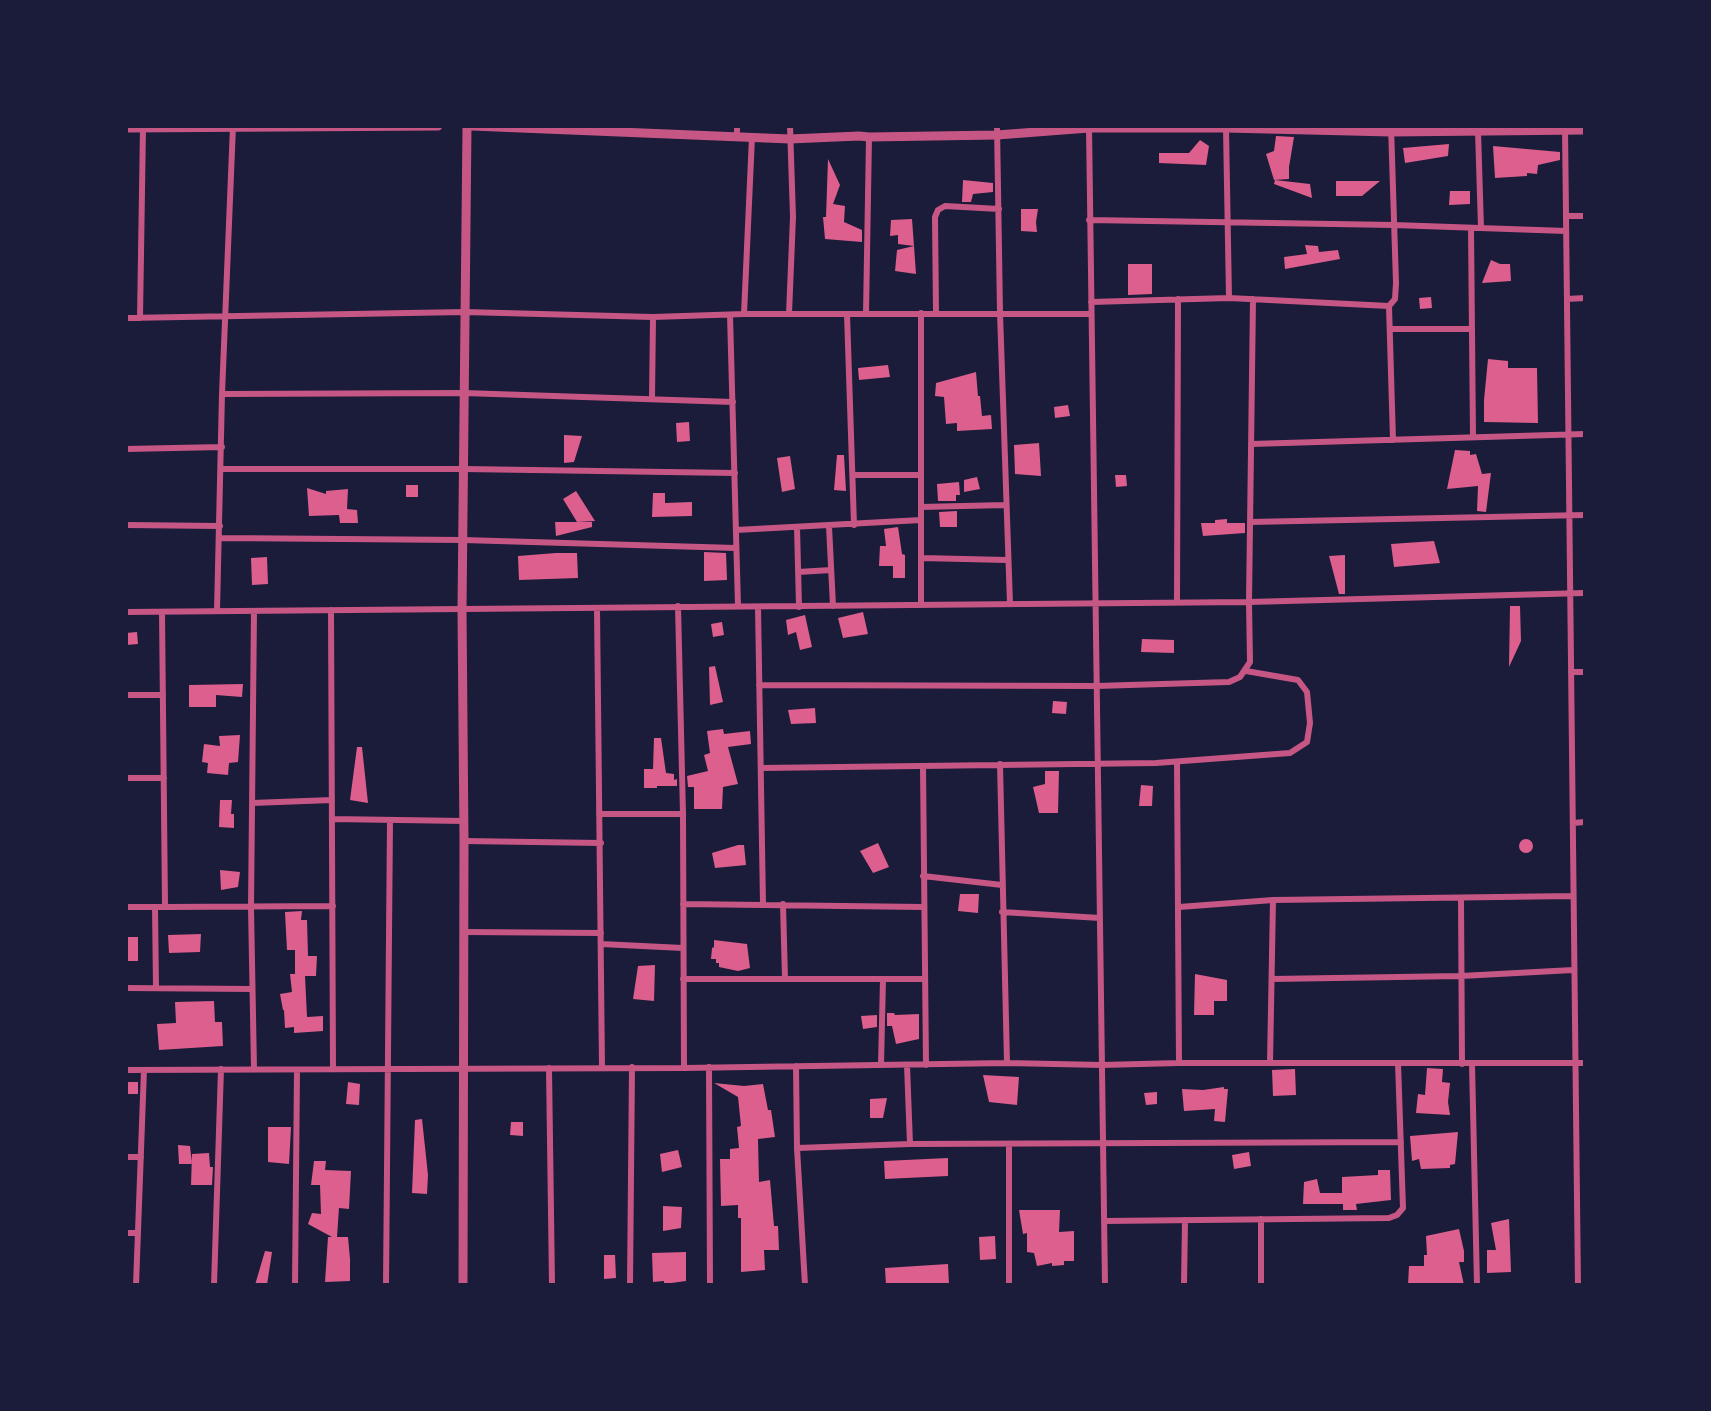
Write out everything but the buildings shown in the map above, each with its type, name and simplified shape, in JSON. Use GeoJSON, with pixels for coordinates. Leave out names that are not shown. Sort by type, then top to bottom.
{"type":"FeatureCollection","features":[{"type":"Feature","properties":{"kind":"street"},"geometry":{"type":"LineString","coordinates":[[126,128],[438,126]]}},
{"type":"Feature","properties":{"kind":"street"},"geometry":{"type":"LineString","coordinates":[[463,1285],[462,609],[469,126],[790,139],[859,131],[869,137],[929,131],[1089,127],[1476,130],[1565,128],[1585,130]]}},
{"type":"Feature","properties":{"kind":"street"},"geometry":{"type":"LineString","coordinates":[[737,126],[737,137]]}},
{"type":"Feature","properties":{"kind":"street"},"geometry":{"type":"LineString","coordinates":[[789,314],[793,217],[790,126]]}},
{"type":"Feature","properties":{"kind":"street"},"geometry":{"type":"LineString","coordinates":[[140,318],[143,127]]}},
{"type":"Feature","properties":{"kind":"street"},"geometry":{"type":"LineString","coordinates":[[217,611],[232,127]]}},
{"type":"Feature","properties":{"kind":"street"},"geometry":{"type":"LineString","coordinates":[[1089,127],[1105,1285]]}},
{"type":"Feature","properties":{"kind":"street"},"geometry":{"type":"LineString","coordinates":[[1226,128],[1229,298]]}},
{"type":"Feature","properties":{"kind":"street"},"geometry":{"type":"LineString","coordinates":[[1565,128],[1578,1285]]}},
{"type":"Feature","properties":{"kind":"street"},"geometry":{"type":"LineString","coordinates":[[1391,129],[1396,283],[1395,299],[1389,306],[1393,440]]}},
{"type":"Feature","properties":{"kind":"street"},"geometry":{"type":"LineString","coordinates":[[1476,130],[1481,228]]}},
{"type":"Feature","properties":{"kind":"street"},"geometry":{"type":"LineString","coordinates":[[997,131],[1000,313],[1010,604]]}},
{"type":"Feature","properties":{"kind":"street"},"geometry":{"type":"LineString","coordinates":[[744,314],[752,137]]}},
{"type":"Feature","properties":{"kind":"street"},"geometry":{"type":"LineString","coordinates":[[866,314],[869,137]]}},
{"type":"Feature","properties":{"kind":"street"},"geometry":{"type":"LineString","coordinates":[[936,313],[935,217],[938,210],[945,206],[999,209]]}},
{"type":"Feature","properties":{"kind":"street"},"geometry":{"type":"LineString","coordinates":[[1566,216],[1585,216]]}},
{"type":"Feature","properties":{"kind":"street"},"geometry":{"type":"LineString","coordinates":[[1089,220],[1394,225],[1566,231]]}},
{"type":"Feature","properties":{"kind":"street"},"geometry":{"type":"LineString","coordinates":[[1471,228],[1473,437]]}},
{"type":"Feature","properties":{"kind":"street"},"geometry":{"type":"LineString","coordinates":[[1091,302],[1229,298],[1389,306]]}},
{"type":"Feature","properties":{"kind":"street"},"geometry":{"type":"LineString","coordinates":[[1567,299],[1585,298]]}},
{"type":"Feature","properties":{"kind":"street"},"geometry":{"type":"LineString","coordinates":[[1177,602],[1178,299]]}},
{"type":"Feature","properties":{"kind":"street"},"geometry":{"type":"LineString","coordinates":[[759,685],[1096,686],[1229,682],[1240,677],[1250,662],[1253,299]]}},
{"type":"Feature","properties":{"kind":"street"},"geometry":{"type":"LineString","coordinates":[[126,318],[465,312],[653,316],[1091,314]]}},
{"type":"Feature","properties":{"kind":"street"},"geometry":{"type":"LineString","coordinates":[[921,313],[921,604]]}},
{"type":"Feature","properties":{"kind":"street"},"geometry":{"type":"LineString","coordinates":[[847,314],[854,525]]}},
{"type":"Feature","properties":{"kind":"street"},"geometry":{"type":"LineString","coordinates":[[730,315],[738,606]]}},
{"type":"Feature","properties":{"kind":"street"},"geometry":{"type":"LineString","coordinates":[[652,399],[653,316]]}},
{"type":"Feature","properties":{"kind":"street"},"geometry":{"type":"LineString","coordinates":[[1390,329],[1472,329]]}},
{"type":"Feature","properties":{"kind":"street"},"geometry":{"type":"LineString","coordinates":[[222,394],[464,393],[733,402]]}},
{"type":"Feature","properties":{"kind":"street"},"geometry":{"type":"LineString","coordinates":[[1251,444],[1585,434]]}},
{"type":"Feature","properties":{"kind":"street"},"geometry":{"type":"LineString","coordinates":[[126,449],[222,447]]}},
{"type":"Feature","properties":{"kind":"street"},"geometry":{"type":"LineString","coordinates":[[222,469],[464,469],[735,473]]}},
{"type":"Feature","properties":{"kind":"street"},"geometry":{"type":"LineString","coordinates":[[853,475],[921,475]]}},
{"type":"Feature","properties":{"kind":"street"},"geometry":{"type":"LineString","coordinates":[[921,507],[1006,506]]}},
{"type":"Feature","properties":{"kind":"street"},"geometry":{"type":"LineString","coordinates":[[1250,522],[1585,515]]}},
{"type":"Feature","properties":{"kind":"street"},"geometry":{"type":"LineString","coordinates":[[736,530],[921,520]]}},
{"type":"Feature","properties":{"kind":"street"},"geometry":{"type":"LineString","coordinates":[[126,525],[220,526]]}},
{"type":"Feature","properties":{"kind":"street"},"geometry":{"type":"LineString","coordinates":[[829,526],[833,606]]}},
{"type":"Feature","properties":{"kind":"street"},"geometry":{"type":"LineString","coordinates":[[797,527],[799,607]]}},
{"type":"Feature","properties":{"kind":"street"},"geometry":{"type":"LineString","coordinates":[[219,538],[463,540],[736,548]]}},
{"type":"Feature","properties":{"kind":"street"},"geometry":{"type":"LineString","coordinates":[[921,558],[1007,560]]}},
{"type":"Feature","properties":{"kind":"street"},"geometry":{"type":"LineString","coordinates":[[798,572],[831,570]]}},
{"type":"Feature","properties":{"kind":"street"},"geometry":{"type":"LineString","coordinates":[[126,612],[1249,602],[1585,593]]}},
{"type":"Feature","properties":{"kind":"street"},"geometry":{"type":"LineString","coordinates":[[678,606],[683,814],[684,1068]]}},
{"type":"Feature","properties":{"kind":"street"},"geometry":{"type":"LineString","coordinates":[[758,607],[763,904]]}},
{"type":"Feature","properties":{"kind":"street"},"geometry":{"type":"LineString","coordinates":[[597,608],[602,1068]]}},
{"type":"Feature","properties":{"kind":"street"},"geometry":{"type":"LineString","coordinates":[[331,610],[333,1069]]}},
{"type":"Feature","properties":{"kind":"street"},"geometry":{"type":"LineString","coordinates":[[254,611],[251,907],[254,1069]]}},
{"type":"Feature","properties":{"kind":"street"},"geometry":{"type":"LineString","coordinates":[[162,612],[165,907]]}},
{"type":"Feature","properties":{"kind":"street"},"geometry":{"type":"LineString","coordinates":[[761,768],[1178,762],[1290,753],[1307,742],[1310,723],[1307,692],[1298,680],[1246,671]]}},
{"type":"Feature","properties":{"kind":"street"},"geometry":{"type":"LineString","coordinates":[[1571,672],[1585,672]]}},
{"type":"Feature","properties":{"kind":"street"},"geometry":{"type":"LineString","coordinates":[[126,695],[163,695]]}},
{"type":"Feature","properties":{"kind":"street"},"geometry":{"type":"LineString","coordinates":[[1178,762],[1179,1063]]}},
{"type":"Feature","properties":{"kind":"street"},"geometry":{"type":"LineString","coordinates":[[1000,764],[1007,1064]]}},
{"type":"Feature","properties":{"kind":"street"},"geometry":{"type":"LineString","coordinates":[[923,766],[926,1065]]}},
{"type":"Feature","properties":{"kind":"street"},"geometry":{"type":"LineString","coordinates":[[126,778],[164,778]]}},
{"type":"Feature","properties":{"kind":"street"},"geometry":{"type":"LineString","coordinates":[[252,803],[332,800]]}},
{"type":"Feature","properties":{"kind":"street"},"geometry":{"type":"LineString","coordinates":[[600,814],[683,814]]}},
{"type":"Feature","properties":{"kind":"street"},"geometry":{"type":"LineString","coordinates":[[332,819],[464,821]]}},
{"type":"Feature","properties":{"kind":"street"},"geometry":{"type":"LineString","coordinates":[[386,1285],[390,820]]}},
{"type":"Feature","properties":{"kind":"street"},"geometry":{"type":"LineString","coordinates":[[1573,823],[1585,822]]}},
{"type":"Feature","properties":{"kind":"street"},"geometry":{"type":"LineString","coordinates":[[464,841],[601,843]]}},
{"type":"Feature","properties":{"kind":"street"},"geometry":{"type":"LineString","coordinates":[[923,876],[1002,885]]}},
{"type":"Feature","properties":{"kind":"street"},"geometry":{"type":"LineString","coordinates":[[1179,907],[1273,900],[1573,896]]}},
{"type":"Feature","properties":{"kind":"street"},"geometry":{"type":"LineString","coordinates":[[1461,898],[1462,1064]]}},
{"type":"Feature","properties":{"kind":"street"},"geometry":{"type":"LineString","coordinates":[[1270,1063],[1273,900]]}},
{"type":"Feature","properties":{"kind":"street"},"geometry":{"type":"LineString","coordinates":[[683,904],[923,907]]}},
{"type":"Feature","properties":{"kind":"street"},"geometry":{"type":"LineString","coordinates":[[783,904],[784,979]]}},
{"type":"Feature","properties":{"kind":"street"},"geometry":{"type":"LineString","coordinates":[[126,907],[333,906]]}},
{"type":"Feature","properties":{"kind":"street"},"geometry":{"type":"LineString","coordinates":[[155,907],[156,988]]}},
{"type":"Feature","properties":{"kind":"street"},"geometry":{"type":"LineString","coordinates":[[1002,912],[1100,918]]}},
{"type":"Feature","properties":{"kind":"street"},"geometry":{"type":"LineString","coordinates":[[464,932],[601,933]]}},
{"type":"Feature","properties":{"kind":"street"},"geometry":{"type":"LineString","coordinates":[[602,944],[683,948]]}},
{"type":"Feature","properties":{"kind":"street"},"geometry":{"type":"LineString","coordinates":[[1272,979],[1573,970]]}},
{"type":"Feature","properties":{"kind":"street"},"geometry":{"type":"LineString","coordinates":[[881,1065],[883,979]]}},
{"type":"Feature","properties":{"kind":"street"},"geometry":{"type":"LineString","coordinates":[[683,980],[926,979]]}},
{"type":"Feature","properties":{"kind":"street"},"geometry":{"type":"LineString","coordinates":[[126,988],[252,989]]}},
{"type":"Feature","properties":{"kind":"street"},"geometry":{"type":"LineString","coordinates":[[126,1070],[1179,1063],[1585,1063]]}},
{"type":"Feature","properties":{"kind":"street"},"geometry":{"type":"LineString","coordinates":[[1104,1221],[1389,1218],[1397,1215],[1403,1208],[1398,1063]]}},
{"type":"Feature","properties":{"kind":"street"},"geometry":{"type":"LineString","coordinates":[[1472,1064],[1477,1285]]}},
{"type":"Feature","properties":{"kind":"street"},"geometry":{"type":"LineString","coordinates":[[907,1065],[910,1144]]}},
{"type":"Feature","properties":{"kind":"street"},"geometry":{"type":"LineString","coordinates":[[796,1066],[797,1148],[805,1285]]}},
{"type":"Feature","properties":{"kind":"street"},"geometry":{"type":"LineString","coordinates":[[630,1285],[632,1067]]}},
{"type":"Feature","properties":{"kind":"street"},"geometry":{"type":"LineString","coordinates":[[709,1067],[710,1285]]}},
{"type":"Feature","properties":{"kind":"street"},"geometry":{"type":"LineString","coordinates":[[549,1068],[552,1285]]}},
{"type":"Feature","properties":{"kind":"street"},"geometry":{"type":"LineString","coordinates":[[136,1285],[144,1070]]}},
{"type":"Feature","properties":{"kind":"street"},"geometry":{"type":"LineString","coordinates":[[214,1285],[221,1070]]}},
{"type":"Feature","properties":{"kind":"street"},"geometry":{"type":"LineString","coordinates":[[295,1285],[297,1070]]}},
{"type":"Feature","properties":{"kind":"street"},"geometry":{"type":"LineString","coordinates":[[797,1148],[910,1144],[1401,1142]]}},
{"type":"Feature","properties":{"kind":"street"},"geometry":{"type":"LineString","coordinates":[[1009,1144],[1009,1285]]}},
{"type":"Feature","properties":{"kind":"street"},"geometry":{"type":"LineString","coordinates":[[126,1157],[141,1157]]}},
{"type":"Feature","properties":{"kind":"street"},"geometry":{"type":"LineString","coordinates":[[1261,1219],[1261,1285]]}},
{"type":"Feature","properties":{"kind":"street"},"geometry":{"type":"LineString","coordinates":[[1184,1285],[1185,1220]]}},
{"type":"Feature","properties":{"kind":"street"},"geometry":{"type":"LineString","coordinates":[[126,1233],[138,1233]]}}]}
